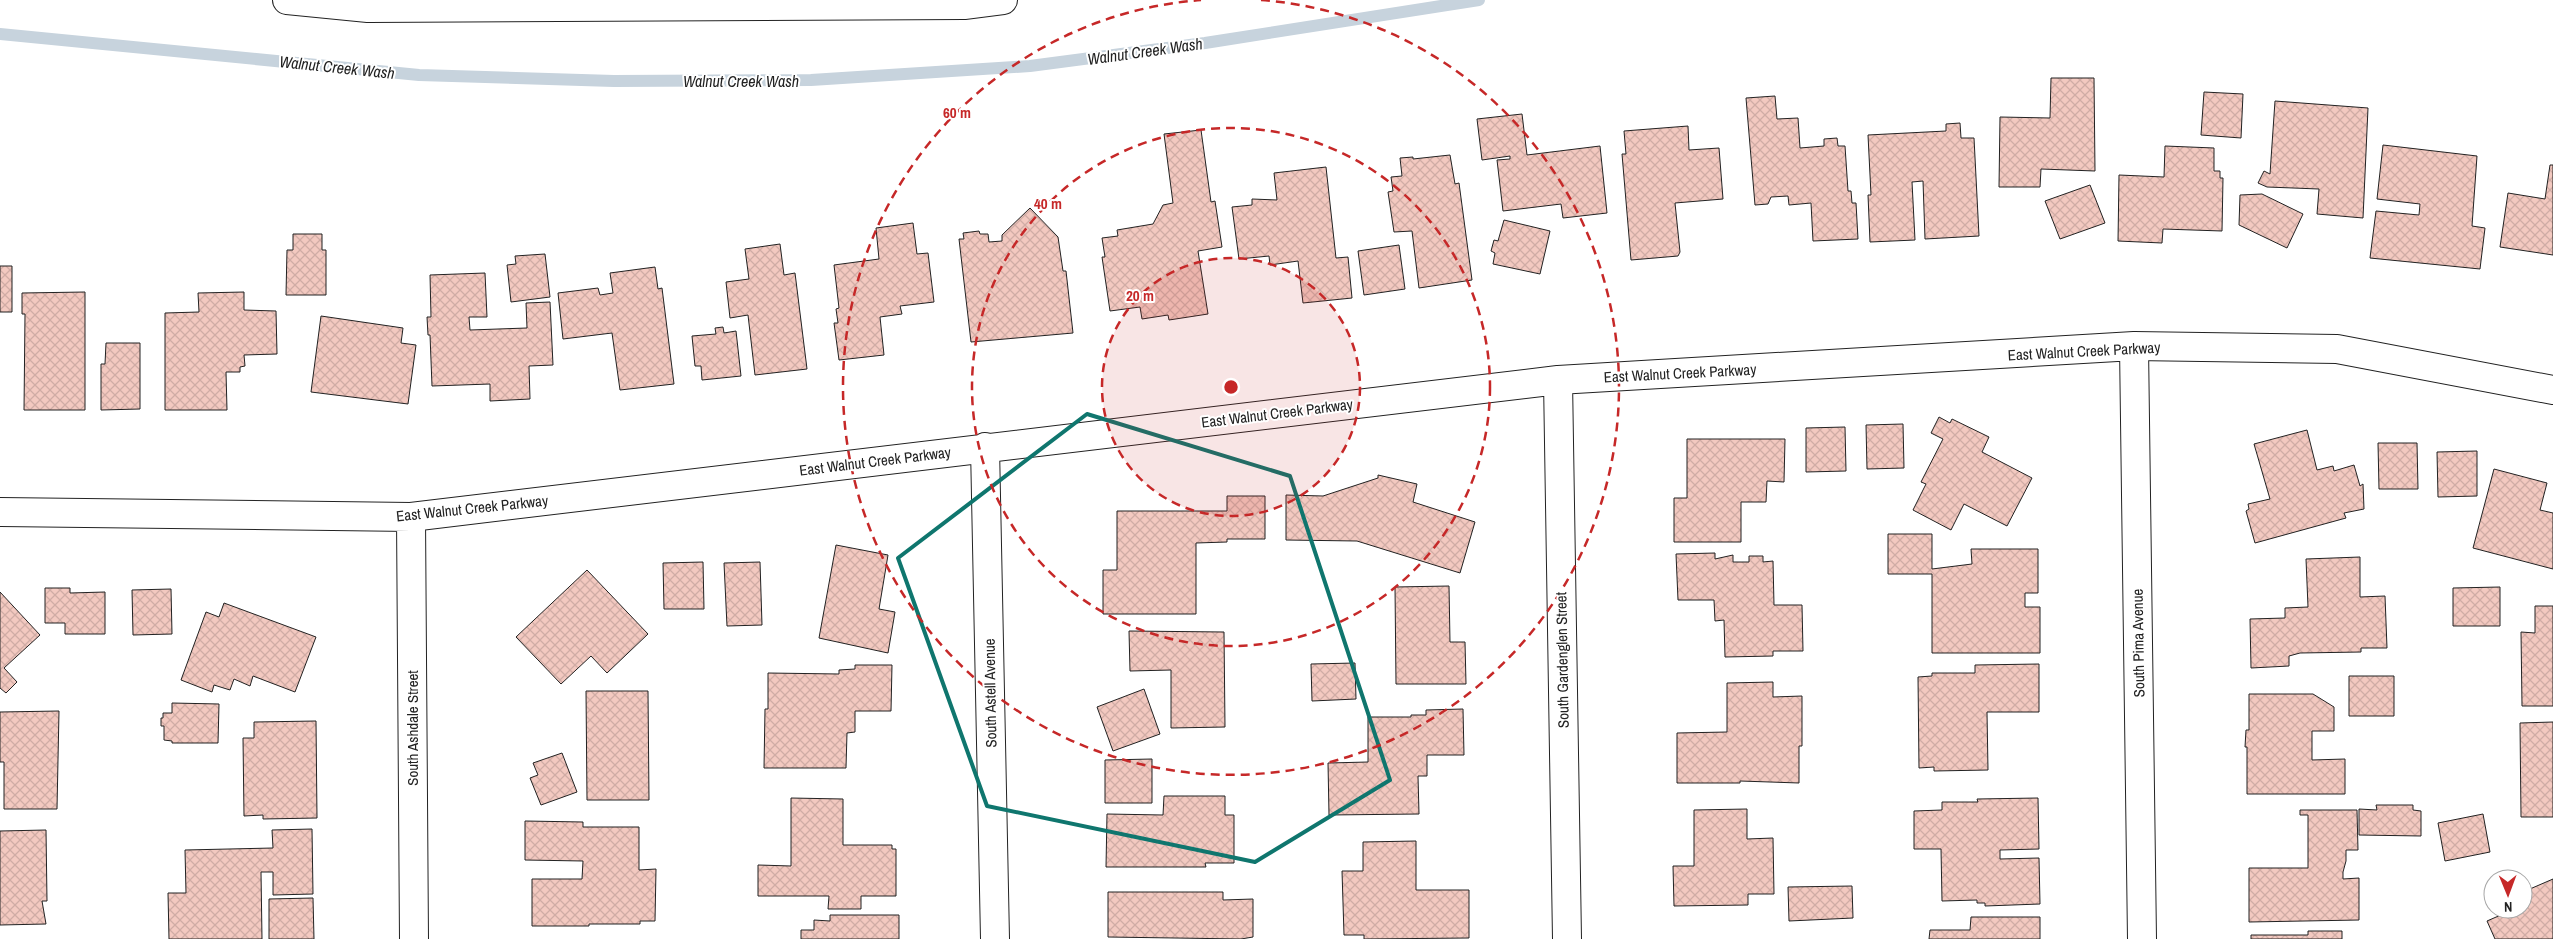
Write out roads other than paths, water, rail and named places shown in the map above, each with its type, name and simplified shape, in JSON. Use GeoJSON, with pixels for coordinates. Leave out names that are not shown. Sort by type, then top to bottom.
{"type":"FeatureCollection","features":[{"type":"Feature","properties":{"kind":"street"},"geometry":{"type":"LineString","coordinates":[[287,0],[368,8],[563,9],[964,5],[1003,0]]}},
{"type":"Feature","properties":{"kind":"street","name":"East Walnut Creek Parkway"},"geometry":{"type":"LineString","coordinates":[[0,512],[411,517],[1558,380],[2134,346],[2337,349],[2553,390]]}},
{"type":"Feature","properties":{"kind":"street","name":"South Pima Avenue"},"geometry":{"type":"LineString","coordinates":[[2134,346],[2142,939]]}},
{"type":"Feature","properties":{"kind":"street","name":"South Gardenglen Street"},"geometry":{"type":"LineString","coordinates":[[1558,380],[1566,939]]}},
{"type":"Feature","properties":{"kind":"street","name":"South Astell Avenue"},"geometry":{"type":"LineString","coordinates":[[985,448],[995,939]]}},
{"type":"Feature","properties":{"kind":"street","name":"South Ashdale Street"},"geometry":{"type":"LineString","coordinates":[[411,517],[414,939]]}},
{"type":"Feature","properties":{"kind":"waterway","name":"Walnut Creek Wash"},"geometry":{"type":"LineString","coordinates":[[0,34],[419,75],[614,81],[811,80],[1030,66],[1205,43],[1479,0]]}}]}
